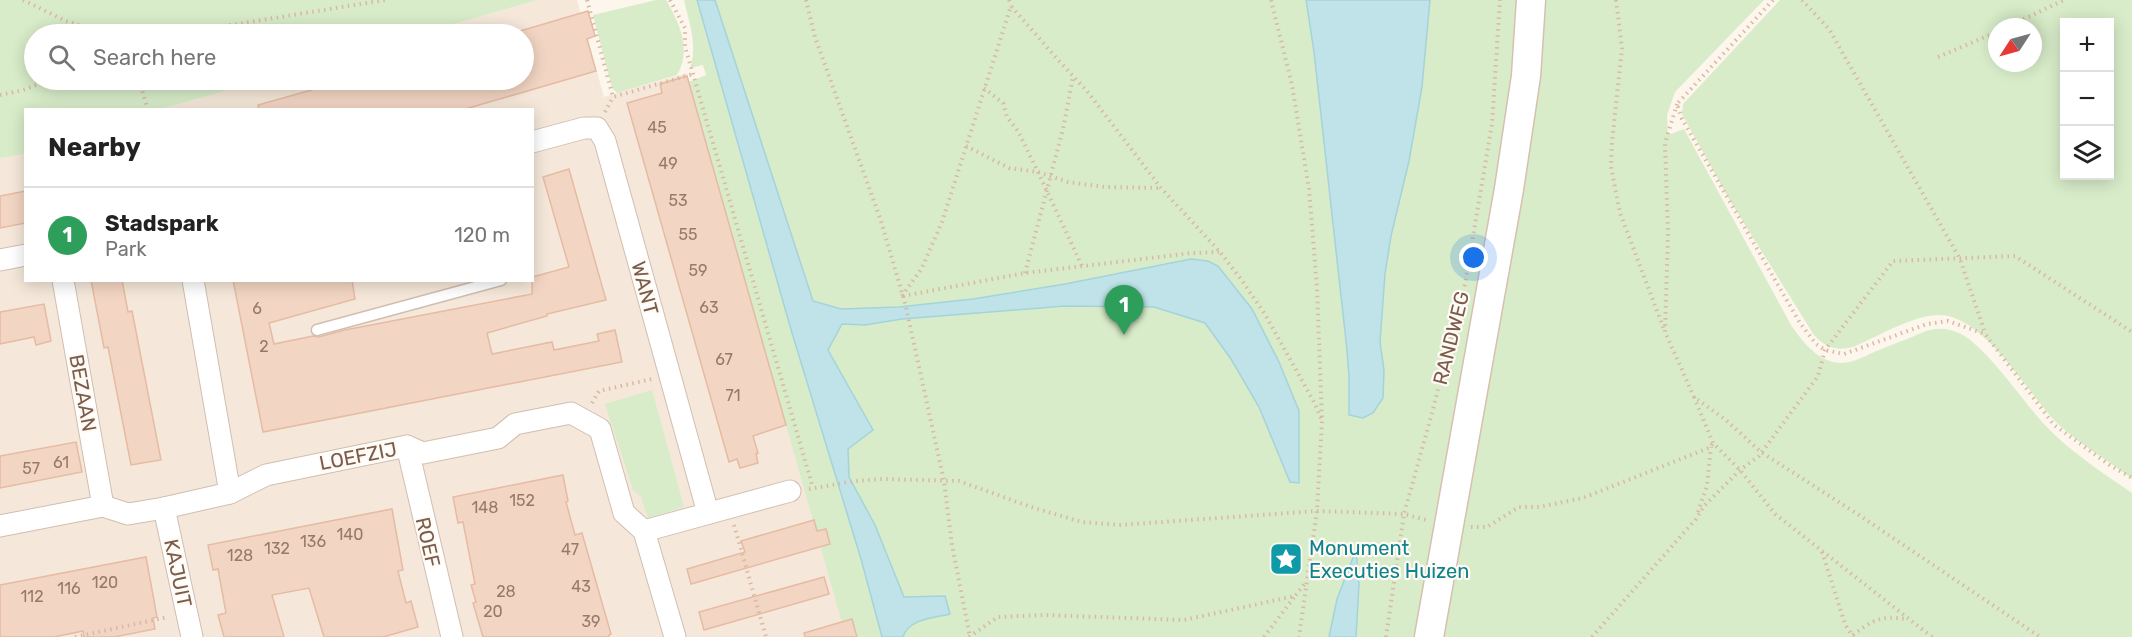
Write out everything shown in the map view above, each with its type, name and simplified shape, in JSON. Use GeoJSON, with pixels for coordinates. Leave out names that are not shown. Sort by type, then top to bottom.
{"type":"FeatureCollection","features":[{"type":"Feature","properties":{"kind":"main road","name":"RANDWEG"},"geometry":{"type":"LineString","coordinates":[[1429,637],[1509,189],[1526,76],[1531,0]]}},
{"type":"Feature","properties":{"kind":"street","name":"WANT"},"geometry":{"type":"LineString","coordinates":[[534,141],[584,128],[597,128],[605,141],[669,375],[716,520]]}},
{"type":"Feature","properties":{"kind":"street"},"geometry":{"type":"LineString","coordinates":[[0,260],[24,255]]}},
{"type":"Feature","properties":{"kind":"street","name":"BEZAAN"},"geometry":{"type":"LineString","coordinates":[[63,282],[103,506]]}},
{"type":"Feature","properties":{"kind":"street"},"geometry":{"type":"LineString","coordinates":[[193,282],[230,493]]}},
{"type":"Feature","properties":{"kind":"street","name":"LOEFZIJ"},"geometry":{"type":"LineString","coordinates":[[0,526],[103,506],[128,514],[164,508],[230,493],[266,475],[407,446],[423,453],[498,438],[515,424],[571,413],[582,419]]}},
{"type":"Feature","properties":{"kind":"street"},"geometry":{"type":"LineString","coordinates":[[582,419],[600,429],[624,513],[645,531],[675,637]]}},
{"type":"Feature","properties":{"kind":"street","name":"ROEF"},"geometry":{"type":"LineString","coordinates":[[407,446],[452,637]]}},
{"type":"Feature","properties":{"kind":"street"},"geometry":{"type":"LineString","coordinates":[[645,531],[716,520],[790,491]]}},
{"type":"Feature","properties":{"kind":"street","name":"KAJUIT"},"geometry":{"type":"LineString","coordinates":[[164,508],[192,637]]}},
{"type":"Feature","properties":{"kind":"lane"},"geometry":{"type":"LineString","coordinates":[[317,330],[494,282]]}},
{"type":"Feature","properties":{"kind":"path"},"geometry":{"type":"LineString","coordinates":[[23,0],[75,24]]}},
{"type":"Feature","properties":{"kind":"path"},"geometry":{"type":"LineString","coordinates":[[238,24],[385,0]]}},
{"type":"Feature","properties":{"kind":"path"},"geometry":{"type":"LineString","coordinates":[[587,0],[613,97],[693,74]]}},
{"type":"Feature","properties":{"kind":"path"},"geometry":{"type":"LineString","coordinates":[[670,0],[685,28],[686,47],[693,74],[813,488]]}},
{"type":"Feature","properties":{"kind":"path"},"geometry":{"type":"LineString","coordinates":[[806,0],[815,37],[881,221],[909,321],[944,481],[952,545],[970,637],[998,617],[1044,615],[1185,620],[1295,596]]}},
{"type":"Feature","properties":{"kind":"path"},"geometry":{"type":"LineString","coordinates":[[1009,0],[1011,6],[1093,98],[1161,188],[1220,252],[1266,316],[1315,404],[1322,421]]}},
{"type":"Feature","properties":{"kind":"path"},"geometry":{"type":"LineString","coordinates":[[1271,0],[1292,85],[1309,189],[1317,287],[1322,421],[1317,511],[1299,637]]}},
{"type":"Feature","properties":{"kind":"path","name":"RANDWEG"},"geometry":{"type":"LineString","coordinates":[[1386,637],[1404,514],[1465,284],[1492,124],[1500,0]]}},
{"type":"Feature","properties":{"kind":"path"},"geometry":{"type":"LineString","coordinates":[[1616,0],[1622,48],[1611,167],[1620,213],[1665,332],[1712,445],[1740,470],[1775,514],[1932,637]]}},
{"type":"Feature","properties":{"kind":"path"},"geometry":{"type":"LineString","coordinates":[[1665,332],[1668,234],[1665,143],[1677,104],[1773,0]]}},
{"type":"Feature","properties":{"kind":"path"},"geometry":{"type":"LineString","coordinates":[[1802,0],[1829,29],[1960,259],[1985,334],[2054,425],[2111,466],[2132,478]]}},
{"type":"Feature","properties":{"kind":"path"},"geometry":{"type":"LineString","coordinates":[[2026,18],[2064,0]]}},
{"type":"Feature","properties":{"kind":"path"},"geometry":{"type":"LineString","coordinates":[[902,296],[922,268],[935,239],[1011,6]]}},
{"type":"Feature","properties":{"kind":"path"},"geometry":{"type":"LineString","coordinates":[[1938,57],[1988,36]]}},
{"type":"Feature","properties":{"kind":"path"},"geometry":{"type":"LineString","coordinates":[[1025,273],[1051,177],[1073,77]]}},
{"type":"Feature","properties":{"kind":"path"},"geometry":{"type":"LineString","coordinates":[[984,88],[1003,103],[1007,117],[1018,131],[1082,266]]}},
{"type":"Feature","properties":{"kind":"path"},"geometry":{"type":"LineString","coordinates":[[0,95],[24,90]]}},
{"type":"Feature","properties":{"kind":"path"},"geometry":{"type":"LineString","coordinates":[[142,90],[147,108]]}},
{"type":"Feature","properties":{"kind":"path"},"geometry":{"type":"LineString","coordinates":[[1677,104],[1682,119],[1800,323],[1816,344],[1825,350],[1844,354],[1927,324],[1948,321],[1985,334]]}},
{"type":"Feature","properties":{"kind":"path"},"geometry":{"type":"LineString","coordinates":[[966,146],[1009,168],[1038,172],[1087,185],[1161,188]]}},
{"type":"Feature","properties":{"kind":"path"},"geometry":{"type":"LineString","coordinates":[[902,296],[1025,273],[1192,253],[1220,252]]}},
{"type":"Feature","properties":{"kind":"path"},"geometry":{"type":"LineString","coordinates":[[1592,637],[1696,519],[1704,506],[1740,470],[1759,456],[1818,376],[1825,350],[1893,261],[2015,256],[2132,332]]}},
{"type":"Feature","properties":{"kind":"path"},"geometry":{"type":"LineString","coordinates":[[582,419],[599,391],[669,375]]}},
{"type":"Feature","properties":{"kind":"path"},"geometry":{"type":"LineString","coordinates":[[1694,398],[1726,420],[1761,452],[2040,637]]}},
{"type":"Feature","properties":{"kind":"path"},"geometry":{"type":"LineString","coordinates":[[831,485],[884,479],[959,481],[1082,522],[1119,525],[1317,511],[1404,514],[1449,526],[1487,527],[1519,507],[1539,507],[1583,498],[1712,445]]}},
{"type":"Feature","properties":{"kind":"path"},"geometry":{"type":"LineString","coordinates":[[1696,519],[1707,486],[1712,445]]}},
{"type":"Feature","properties":{"kind":"path"},"geometry":{"type":"LineString","coordinates":[[716,520],[734,524],[766,637]]}},
{"type":"Feature","properties":{"kind":"path"},"geometry":{"type":"LineString","coordinates":[[1822,551],[1845,624],[1853,636],[1872,621],[1888,616],[1907,619]]}},
{"type":"Feature","properties":{"kind":"path"},"geometry":{"type":"LineString","coordinates":[[1264,637],[1306,581]]}},
{"type":"Feature","properties":{"kind":"path"},"geometry":{"type":"LineString","coordinates":[[75,637],[187,614]]}},
{"type":"Feature","properties":{"kind":"shaded area"},"geometry":{"type":"Polygon","coordinates":[[[538,0],[577,0],[604,97],[687,73],[807,486],[860,637],[0,637],[0,158],[24,154],[24,282],[534,282],[534,108],[165,108],[228,90],[534,90],[534,24],[454,24],[538,0]]]}},
{"type":"Feature","properties":{"kind":"green space"},"geometry":{"type":"Polygon","coordinates":[[[0,0],[538,0],[454,24],[24,24],[24,90],[228,90],[165,108],[24,108],[24,154],[0,158],[0,0]]]}},
{"type":"Feature","properties":{"kind":"green space"},"geometry":{"type":"Polygon","coordinates":[[[656,0],[666,0],[679,27],[684,46],[681,66],[677,75],[617,93],[612,88],[593,15],[656,0]]]}},
{"type":"Feature","properties":{"kind":"green space"},"geometry":{"type":"Polygon","coordinates":[[[684,0],[1518,0],[1506,136],[1416,637],[846,637],[689,82],[706,75],[703,65],[690,68],[693,43],[684,0]]]}},
{"type":"Feature","properties":{"kind":"green space"},"geometry":{"type":"Polygon","coordinates":[[[1542,0],[1764,0],[1675,92],[1667,115],[1668,135],[1684,129],[1791,325],[1816,354],[1833,362],[1843,363],[1856,360],[1929,330],[1947,329],[1959,333],[1980,349],[2053,433],[2085,460],[2132,493],[2132,637],[1437,637],[1460,515],[1476,454],[1522,160],[1542,0]]]}},
{"type":"Feature","properties":{"kind":"green space"},"geometry":{"type":"Polygon","coordinates":[[[1780,0],[2132,0],[2132,479],[2075,439],[2058,424],[1989,342],[1956,318],[1939,315],[1918,319],[1847,348],[1827,346],[1818,339],[1729,199],[1682,114],[1683,104],[1780,0]]]}},
{"type":"Feature","properties":{"kind":"green space"},"geometry":{"type":"Polygon","coordinates":[[[652,390],[684,507],[648,518],[641,497],[633,490],[605,404],[652,390]]]}},
{"type":"Feature","properties":{"kind":"water"},"geometry":{"type":"Polygon","coordinates":[[[697,0],[715,0],[813,301],[841,309],[899,307],[973,299],[1065,284],[1191,259],[1208,261],[1218,266],[1252,309],[1279,362],[1299,411],[1299,483],[1290,482],[1259,407],[1231,359],[1205,323],[1154,307],[1065,306],[902,319],[865,325],[842,324],[828,350],[873,430],[848,449],[849,477],[875,525],[904,597],[945,596],[950,614],[916,623],[910,626],[903,637],[882,637],[697,0]]]}},
{"type":"Feature","properties":{"kind":"water"},"geometry":{"type":"Polygon","coordinates":[[[1306,0],[1430,0],[1422,87],[1385,274],[1380,342],[1384,370],[1383,398],[1373,413],[1363,418],[1349,415],[1347,350],[1314,52],[1306,0]]]}},
{"type":"Feature","properties":{"kind":"water"},"geometry":{"type":"Polygon","coordinates":[[[1356,550],[1359,584],[1356,637],[1329,637],[1337,599],[1356,550]]]}},
{"type":"Feature","properties":{"kind":"building"},"geometry":{"type":"Polygon","coordinates":[[[588,11],[595,36],[587,39],[596,71],[534,89],[534,27],[588,11]]]}},
{"type":"Feature","properties":{"kind":"building"},"geometry":{"type":"Polygon","coordinates":[[[687,76],[786,425],[753,436],[758,453],[756,454],[758,463],[740,468],[737,459],[729,462],[627,103],[662,93],[660,84],[687,76]]]}},
{"type":"Feature","properties":{"kind":"building"},"geometry":{"type":"Polygon","coordinates":[[[311,90],[531,90],[469,108],[259,108],[258,105],[311,90]]]}},
{"type":"Feature","properties":{"kind":"building"},"geometry":{"type":"Polygon","coordinates":[[[569,169],[606,300],[547,314],[547,316],[487,333],[492,354],[552,342],[554,350],[599,341],[597,334],[615,330],[622,362],[263,432],[233,282],[352,282],[355,299],[269,323],[274,344],[532,294],[534,276],[569,267],[543,177],[569,169]]]}},
{"type":"Feature","properties":{"kind":"building"},"geometry":{"type":"Polygon","coordinates":[[[24,191],[24,223],[0,228],[0,196],[24,191]]]}},
{"type":"Feature","properties":{"kind":"building"},"geometry":{"type":"Polygon","coordinates":[[[91,282],[122,282],[128,312],[132,311],[161,460],[131,465],[108,347],[104,348],[91,282]]]}},
{"type":"Feature","properties":{"kind":"building"},"geometry":{"type":"Polygon","coordinates":[[[44,304],[51,341],[36,345],[34,337],[0,344],[0,312],[44,304]]]}},
{"type":"Feature","properties":{"kind":"building"},"geometry":{"type":"Polygon","coordinates":[[[76,442],[82,472],[0,488],[0,456],[76,442]]]}},
{"type":"Feature","properties":{"kind":"building"},"geometry":{"type":"Polygon","coordinates":[[[563,475],[568,501],[566,502],[575,535],[582,533],[611,634],[609,637],[483,637],[473,603],[476,602],[471,585],[475,584],[463,522],[458,523],[453,497],[563,475]]]}},
{"type":"Feature","properties":{"kind":"building"},"geometry":{"type":"Polygon","coordinates":[[[392,509],[403,570],[398,571],[406,603],[411,601],[418,627],[383,637],[324,637],[309,588],[272,595],[284,637],[224,637],[218,615],[226,613],[218,569],[213,570],[208,545],[392,509]]]}},
{"type":"Feature","properties":{"kind":"building"},"geometry":{"type":"Polygon","coordinates":[[[814,520],[817,531],[826,529],[830,544],[691,584],[687,569],[745,552],[741,541],[814,520]]]}},
{"type":"Feature","properties":{"kind":"building"},"geometry":{"type":"Polygon","coordinates":[[[146,557],[157,617],[153,618],[155,629],[114,637],[84,637],[83,631],[54,637],[0,637],[0,585],[146,557]]]}},
{"type":"Feature","properties":{"kind":"building"},"geometry":{"type":"Polygon","coordinates":[[[824,577],[829,594],[704,630],[699,612],[824,577]]]}},
{"type":"Feature","properties":{"kind":"building"},"geometry":{"type":"Polygon","coordinates":[[[852,619],[857,637],[805,637],[804,633],[852,619]]]}},
{"type":"Feature","properties":{"kind":"place","name":"Stadspark"},"geometry":{"type":"Point","coordinates":[1124,335]}},
{"type":"Feature","properties":{"kind":"place","name":"Monument Executies Huizen"},"geometry":{"type":"Point","coordinates":[1286,559]}}]}
